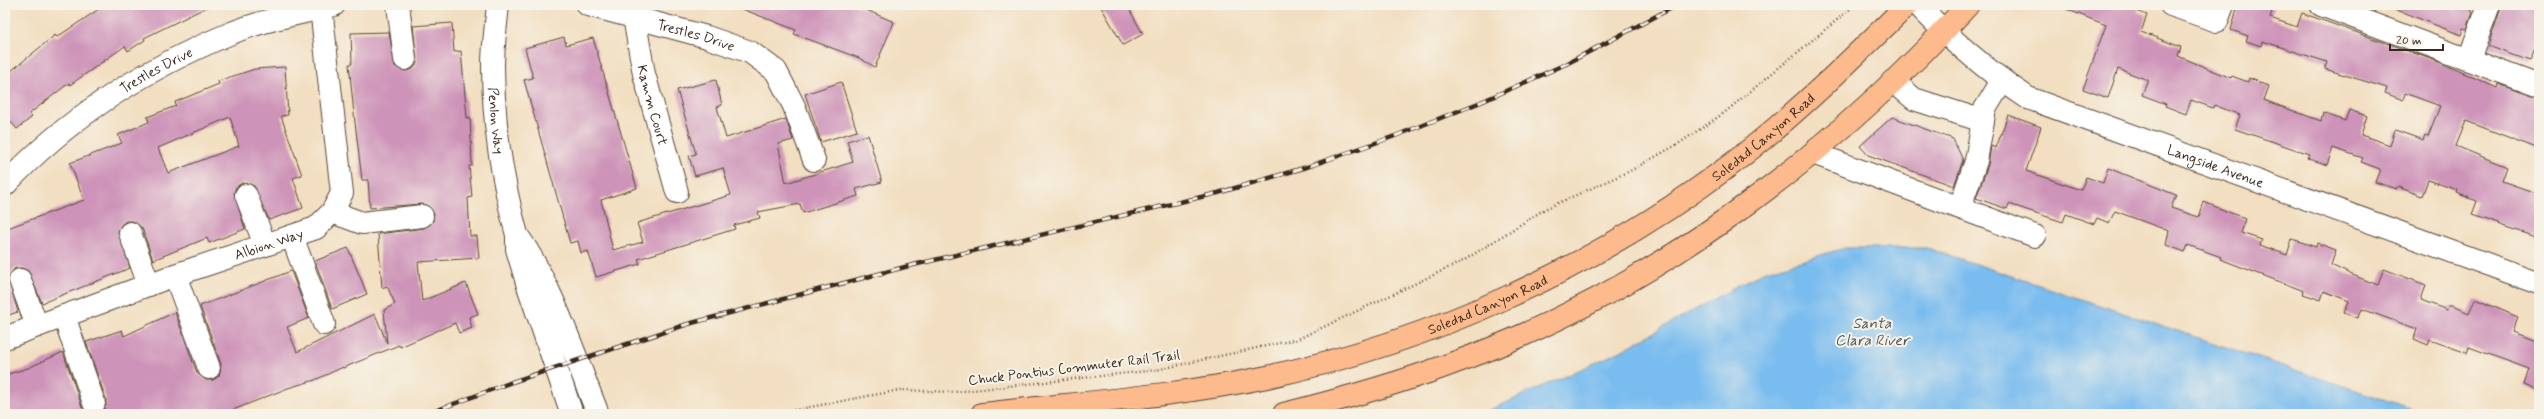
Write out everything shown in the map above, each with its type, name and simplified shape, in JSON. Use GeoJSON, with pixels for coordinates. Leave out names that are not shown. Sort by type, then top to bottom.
{"type":"FeatureCollection","features":[{"type":"Feature","properties":{"kind":"main road","name":"Soledad Canyon Road"},"geometry":{"type":"LineString","coordinates":[[982,414],[1206,388],[1263,378],[1374,348],[1483,308],[1535,284],[1618,239],[1685,197],[1732,163],[1821,89],[1906,5]]}},
{"type":"Feature","properties":{"kind":"main road"},"geometry":{"type":"LineString","coordinates":[[1284,414],[1365,393],[1442,367],[1539,327],[1612,290],[1689,245],[1762,194],[1813,153],[1893,81],[1944,32],[1968,5]]}},
{"type":"Feature","properties":{"kind":"street"},"geometry":{"type":"LineString","coordinates":[[398,5],[405,59]]}},
{"type":"Feature","properties":{"kind":"street","name":"Penlon Way"},"geometry":{"type":"LineString","coordinates":[[498,5],[493,65],[496,115],[503,183],[517,235]]}},
{"type":"Feature","properties":{"kind":"street","name":"Trestles Drive"},"geometry":{"type":"LineString","coordinates":[[588,5],[707,36],[750,52],[776,71],[794,106],[814,160]]}},
{"type":"Feature","properties":{"kind":"street","name":"Langside Avenue"},"geometry":{"type":"LineString","coordinates":[[1918,5],[1944,32],[1986,70],[2028,98],[2539,283]]}},
{"type":"Feature","properties":{"kind":"street"},"geometry":{"type":"LineString","coordinates":[[2171,5],[2217,21],[2223,5]]}},
{"type":"Feature","properties":{"kind":"street"},"geometry":{"type":"LineString","coordinates":[[2321,5],[2367,13],[2468,60],[2539,86]]}},
{"type":"Feature","properties":{"kind":"street"},"geometry":{"type":"LineString","coordinates":[[2468,60],[2489,5]]}},
{"type":"Feature","properties":{"kind":"street","name":"Trestles Drive"},"geometry":{"type":"LineString","coordinates":[[5,185],[21,167],[76,120],[138,77],[230,33],[328,7]]}},
{"type":"Feature","properties":{"kind":"street","name":"Albion Way"},"geometry":{"type":"LineString","coordinates":[[5,338],[175,275],[316,228],[332,212],[342,193],[328,7]]}},
{"type":"Feature","properties":{"kind":"street","name":"Kamm Court"},"geometry":{"type":"LineString","coordinates":[[634,17],[644,74],[677,192]]}},
{"type":"Feature","properties":{"kind":"street"},"geometry":{"type":"LineString","coordinates":[[1893,81],[1914,99],[1983,121]]}},
{"type":"Feature","properties":{"kind":"street"},"geometry":{"type":"LineString","coordinates":[[1960,207],[1976,162],[1985,109],[2002,81]]}},
{"type":"Feature","properties":{"kind":"street"},"geometry":{"type":"LineString","coordinates":[[1813,153],[2035,236]]}},
{"type":"Feature","properties":{"kind":"street"},"geometry":{"type":"LineString","coordinates":[[246,194],[265,245]]}},
{"type":"Feature","properties":{"kind":"street"},"geometry":{"type":"LineString","coordinates":[[332,212],[362,223],[422,216]]}},
{"type":"Feature","properties":{"kind":"street"},"geometry":{"type":"LineString","coordinates":[[130,233],[149,285]]}},
{"type":"Feature","properties":{"kind":"street"},"geometry":{"type":"LineString","coordinates":[[517,235],[517,249],[528,286],[572,414]]}},
{"type":"Feature","properties":{"kind":"street"},"geometry":{"type":"LineString","coordinates":[[517,235],[526,247],[549,294],[598,414]]}},
{"type":"Feature","properties":{"kind":"street"},"geometry":{"type":"LineString","coordinates":[[292,236],[324,324]]}},
{"type":"Feature","properties":{"kind":"street"},"geometry":{"type":"LineString","coordinates":[[175,275],[210,368]]}},
{"type":"Feature","properties":{"kind":"street"},"geometry":{"type":"LineString","coordinates":[[20,280],[37,326]]}},
{"type":"Feature","properties":{"kind":"street"},"geometry":{"type":"LineString","coordinates":[[64,316],[94,403]]}},
{"type":"Feature","properties":{"kind":"path","name":"Chuck Pontius Commuter Rail Trail"},"geometry":{"type":"LineString","coordinates":[[774,414],[900,390],[954,392],[1156,370],[1298,339],[1463,261],[1544,209],[1630,171],[1678,144],[1724,113],[1855,5]]}},
{"type":"Feature","properties":{"kind":"water","name":"Santa Clara River"},"geometry":{"type":"Polygon","coordinates":[[[1845,248],[1927,248],[2428,414],[1481,414],[1619,352],[1763,272],[1845,248]]]}},
{"type":"Feature","properties":{"kind":"building"},"geometry":{"type":"Polygon","coordinates":[[[105,5],[211,5],[144,38],[145,40],[128,51],[125,46],[70,85],[69,83],[29,114],[32,117],[17,129],[5,115],[5,76],[55,35],[57,37],[105,5]]]}},
{"type":"Feature","properties":{"kind":"building"},"geometry":{"type":"Polygon","coordinates":[[[732,5],[855,5],[894,22],[875,67],[859,58],[794,34],[796,30],[732,5]]]}},
{"type":"Feature","properties":{"kind":"building"},"geometry":{"type":"Polygon","coordinates":[[[1100,5],[1127,5],[1143,34],[1123,45],[1100,5]]]}},
{"type":"Feature","properties":{"kind":"building"},"geometry":{"type":"Polygon","coordinates":[[[2056,5],[2132,5],[2140,8],[2139,12],[2147,15],[2141,32],[2181,47],[2178,56],[2231,78],[2232,76],[2248,82],[2249,78],[2269,86],[2264,100],[2321,121],[2323,113],[2345,121],[2349,110],[2367,116],[2361,135],[2390,145],[2395,130],[2423,140],[2425,135],[2428,136],[2440,106],[2405,93],[2403,100],[2385,93],[2387,88],[2325,69],[2327,62],[2262,41],[2261,46],[2246,41],[2248,36],[2231,30],[2238,5],[2265,5],[2273,8],[2270,18],[2297,27],[2302,13],[2439,62],[2497,88],[2498,84],[2539,98],[2539,149],[2466,121],[2456,146],[2507,167],[2502,181],[2539,194],[2539,238],[2472,215],[2477,201],[2456,193],[2457,190],[2428,180],[2422,196],[2398,187],[2397,189],[2375,182],[2380,169],[2361,162],[2363,158],[2333,148],[2327,165],[2307,158],[2309,154],[2235,129],[2240,115],[2214,105],[2213,108],[2191,100],[2186,114],[2165,106],[2166,104],[2142,95],[2148,80],[2118,69],[2108,98],[2083,89],[2106,25],[2056,5]]]}},
{"type":"Feature","properties":{"kind":"building"},"geometry":{"type":"Polygon","coordinates":[[[2384,5],[2473,5],[2471,11],[2473,12],[2467,29],[2463,28],[2461,35],[2384,5]]]}},
{"type":"Feature","properties":{"kind":"building"},"geometry":{"type":"Polygon","coordinates":[[[2502,5],[2539,5],[2539,40],[2530,61],[2488,46],[2502,5]]]}},
{"type":"Feature","properties":{"kind":"building"},"geometry":{"type":"Polygon","coordinates":[[[452,23],[454,52],[461,51],[467,118],[470,117],[472,166],[469,166],[472,197],[468,198],[470,236],[477,236],[479,258],[418,262],[422,301],[466,283],[478,314],[469,317],[472,328],[459,333],[455,323],[400,347],[399,345],[343,367],[315,380],[288,388],[223,414],[99,414],[106,406],[106,399],[86,342],[122,330],[124,336],[175,312],[197,373],[206,380],[213,380],[219,376],[221,364],[200,306],[291,271],[309,318],[287,327],[297,352],[375,314],[387,343],[384,310],[395,304],[387,286],[382,288],[378,234],[424,228],[433,221],[434,214],[427,205],[421,204],[370,208],[368,180],[362,180],[354,114],[349,64],[352,64],[351,33],[389,32],[395,66],[406,71],[413,69],[417,63],[413,26],[452,23]]]}},
{"type":"Feature","properties":{"kind":"building"},"geometry":{"type":"Polygon","coordinates":[[[564,37],[566,45],[593,38],[637,188],[601,200],[613,250],[643,242],[637,223],[731,195],[723,168],[695,176],[689,156],[696,154],[677,90],[716,80],[722,105],[717,107],[726,138],[786,119],[793,140],[778,144],[786,183],[853,162],[847,141],[868,135],[882,182],[856,189],[858,196],[803,213],[800,204],[758,212],[760,218],[734,225],[735,229],[638,259],[640,264],[596,277],[588,251],[581,253],[578,241],[570,243],[524,80],[533,78],[525,48],[564,37]]]}},
{"type":"Feature","properties":{"kind":"building"},"geometry":{"type":"Polygon","coordinates":[[[285,67],[288,115],[281,116],[302,175],[293,178],[303,208],[269,220],[254,186],[242,183],[236,187],[234,193],[245,229],[209,243],[207,238],[153,260],[142,228],[133,221],[126,221],[121,225],[118,231],[130,268],[42,303],[28,271],[22,268],[15,268],[8,278],[18,312],[5,316],[5,229],[84,200],[70,163],[122,143],[118,135],[149,122],[147,117],[176,106],[175,102],[219,84],[218,81],[255,69],[285,67]],[[230,117],[158,148],[168,173],[239,146],[230,117]]]}},
{"type":"Feature","properties":{"kind":"building"},"geometry":{"type":"Polygon","coordinates":[[[841,82],[857,131],[821,142],[805,94],[841,82]]]}},
{"type":"Feature","properties":{"kind":"building"},"geometry":{"type":"Polygon","coordinates":[[[2008,115],[2041,127],[2026,171],[2081,190],[2086,177],[2103,183],[2108,168],[2176,195],[2171,208],[2199,217],[2204,202],[2246,219],[2241,233],[2262,240],[2260,245],[2287,255],[2292,239],[2316,247],[2317,243],[2336,250],[2331,265],[2378,285],[2384,269],[2426,285],[2421,300],[2447,310],[2448,306],[2452,306],[2469,313],[2475,299],[2518,317],[2512,332],[2539,342],[2539,391],[2524,385],[2529,369],[2469,347],[2467,353],[2430,340],[2428,345],[2414,339],[2417,329],[2362,309],[2358,318],[2344,313],[2349,301],[2324,291],[2321,300],[2303,294],[2304,291],[2220,259],[2221,257],[2188,245],[2185,252],[2166,245],[2169,231],[2115,211],[2109,223],[2097,218],[2094,224],[2066,214],[2063,222],[2009,204],[2007,209],[1976,198],[1988,165],[1991,146],[1996,148],[2008,115]]]}},
{"type":"Feature","properties":{"kind":"building"},"geometry":{"type":"Polygon","coordinates":[[[1892,117],[1953,139],[1963,160],[1954,186],[1868,155],[1860,146],[1892,117]]]}},
{"type":"Feature","properties":{"kind":"building"},"geometry":{"type":"Polygon","coordinates":[[[348,248],[367,294],[332,309],[315,261],[348,248]]]}},
{"type":"Feature","properties":{"kind":"building"},"geometry":{"type":"Polygon","coordinates":[[[63,352],[82,407],[89,414],[60,414],[59,408],[45,414],[5,414],[5,375],[28,368],[63,352]]]}},
{"type":"Feature","properties":{"kind":"railway"},"geometry":{"type":"LineString","coordinates":[[427,414],[512,382],[688,324],[905,267],[1218,193],[1307,167],[1395,136],[1481,102],[1566,64],[1677,5]]}}]}
